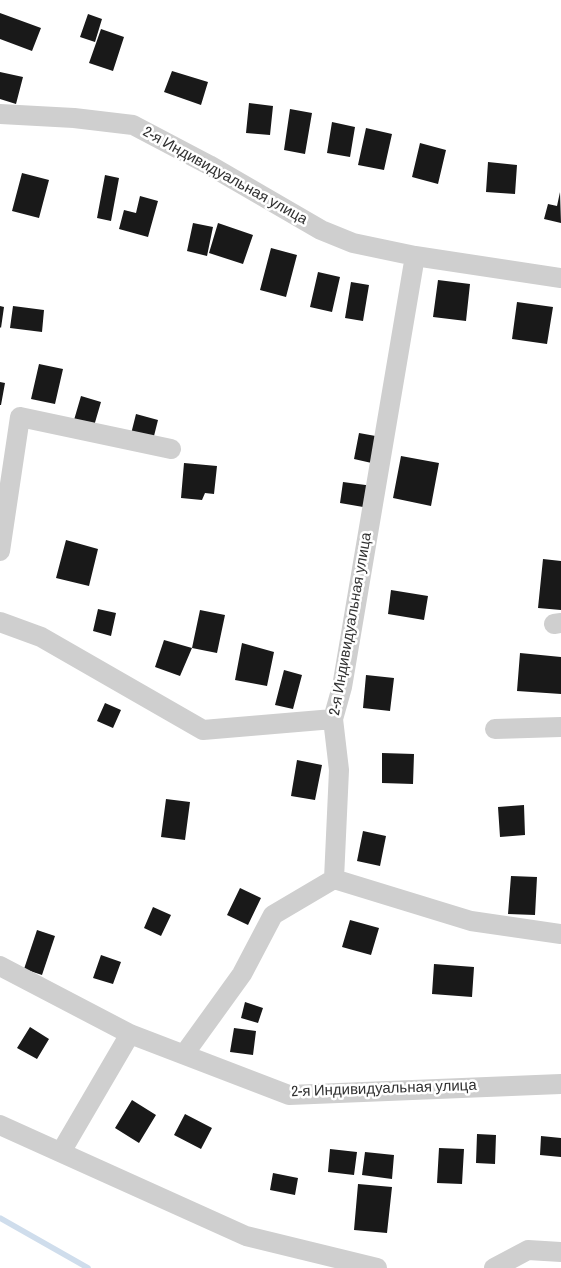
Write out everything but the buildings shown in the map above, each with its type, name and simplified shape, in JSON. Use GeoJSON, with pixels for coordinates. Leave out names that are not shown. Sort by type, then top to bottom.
{"type":"FeatureCollection","features":[{"type":"Feature","properties":{"kind":"street","name":"2-я Индивидуальная улица"},"geometry":{"type":"LineString","coordinates":[[0,114],[74,118],[133,125],[209,165],[321,230],[353,243],[415,256],[561,278]]}},
{"type":"Feature","properties":{"kind":"street","name":"2-я Индивидуальная улица"},"geometry":{"type":"LineString","coordinates":[[334,878],[339,770],[333,719],[342,687],[415,256]]}},
{"type":"Feature","properties":{"kind":"street"},"geometry":{"type":"LineString","coordinates":[[0,551],[20,417],[172,449]]}},
{"type":"Feature","properties":{"kind":"street"},"geometry":{"type":"LineString","coordinates":[[0,622],[41,637],[203,730],[333,719]]}},
{"type":"Feature","properties":{"kind":"street"},"geometry":{"type":"LineString","coordinates":[[495,730],[561,727]]}},
{"type":"Feature","properties":{"kind":"street"},"geometry":{"type":"LineString","coordinates":[[185,1053],[242,974],[273,915],[334,878],[471,921],[561,934]]}},
{"type":"Feature","properties":{"kind":"street","name":"2-я Индивидуальная улица"},"geometry":{"type":"LineString","coordinates":[[0,966],[130,1034],[185,1053],[289,1095],[479,1085],[561,1084]]}},
{"type":"Feature","properties":{"kind":"street"},"geometry":{"type":"LineString","coordinates":[[61,1152],[130,1034]]}},
{"type":"Feature","properties":{"kind":"street"},"geometry":{"type":"LineString","coordinates":[[0,1125],[246,1236],[378,1268]]}},
{"type":"Feature","properties":{"kind":"street"},"geometry":{"type":"LineString","coordinates":[[494,1268],[528,1250],[561,1252]]}},
{"type":"Feature","properties":{"kind":"waterway"},"geometry":{"type":"LineString","coordinates":[[0,1218],[88,1268]]}}]}
